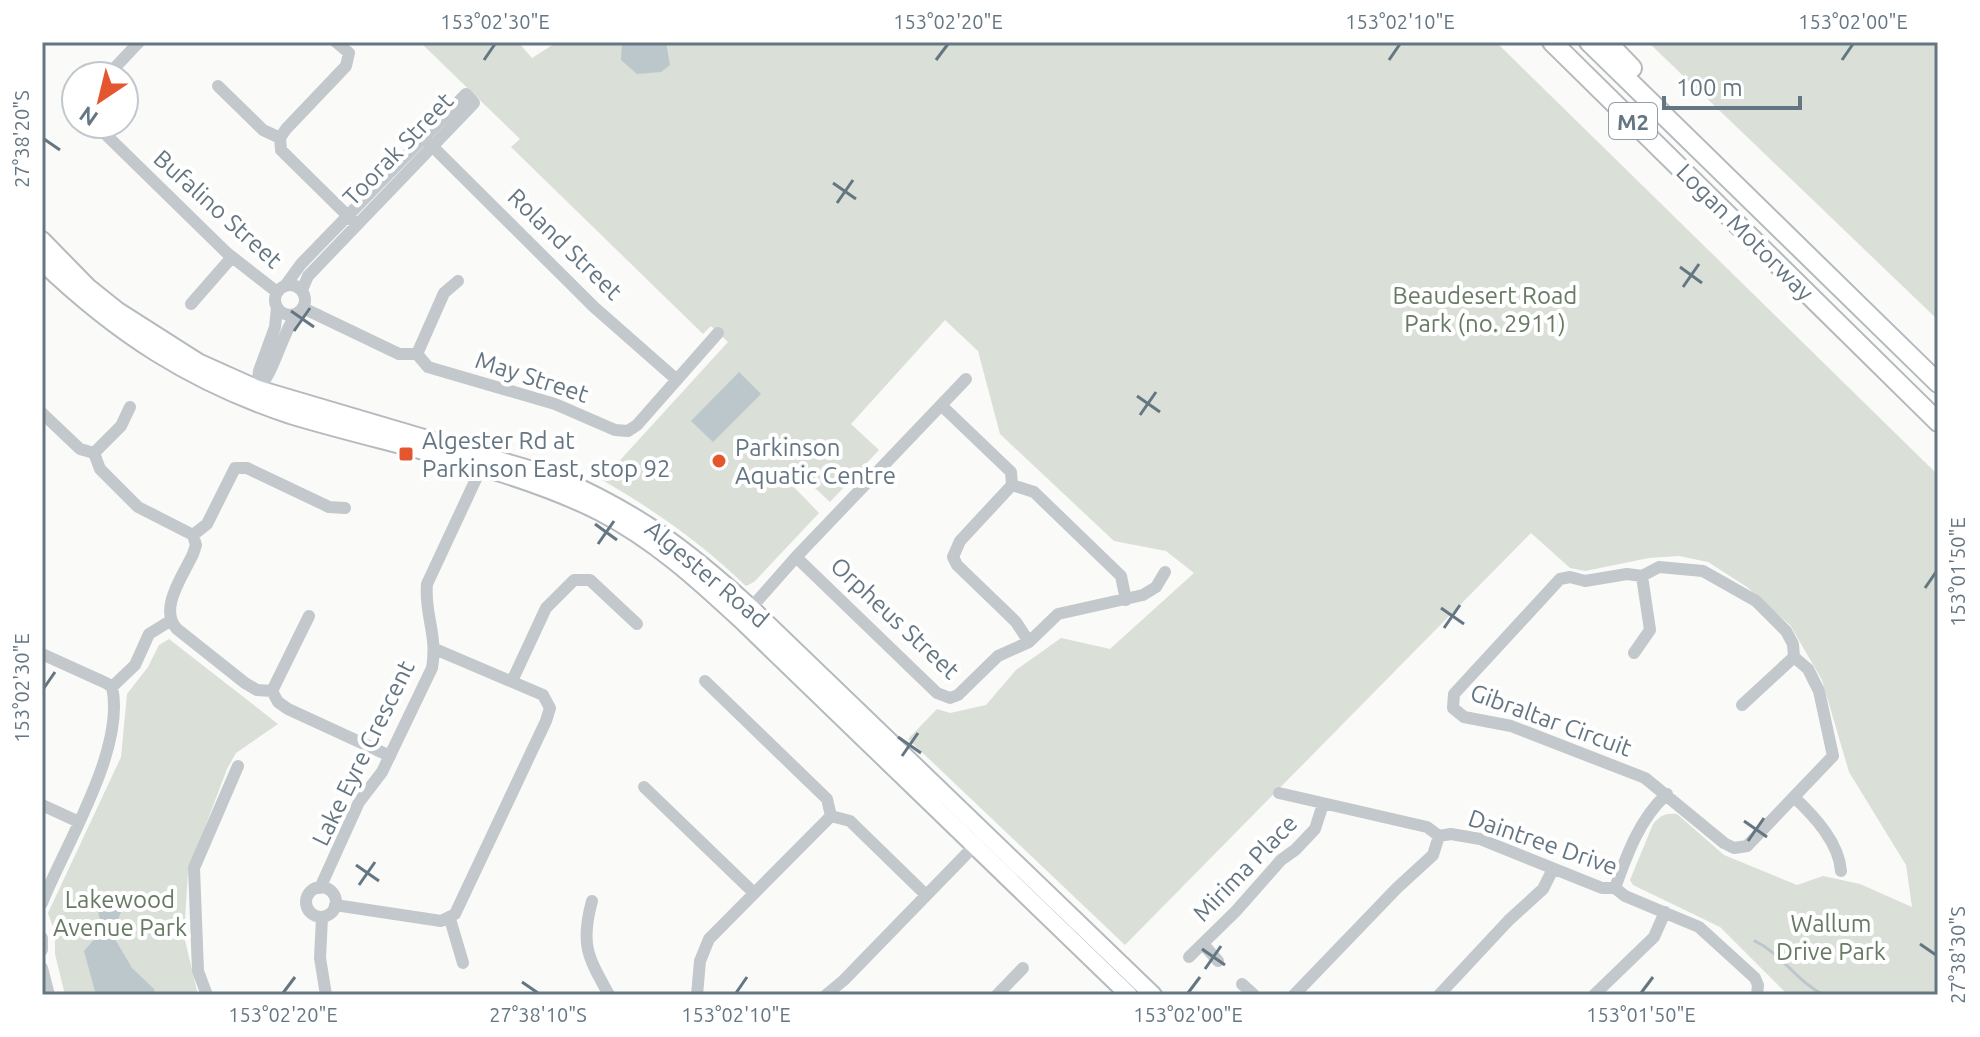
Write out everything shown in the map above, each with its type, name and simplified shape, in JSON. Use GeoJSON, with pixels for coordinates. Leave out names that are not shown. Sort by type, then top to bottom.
{"type":"FeatureCollection","features":[{"type":"Feature","properties":{"kind":"highway","name":"Logan Motorway"},"geometry":{"type":"LineString","coordinates":[[1552,42],[1938,422]]}},
{"type":"Feature","properties":{"kind":"highway","name":"Logan Motorway"},"geometry":{"type":"LineString","coordinates":[[1589,42],[1938,383]]}},
{"type":"Feature","properties":{"kind":"highway"},"geometry":{"type":"LineString","coordinates":[[1607,42],[1686,122],[1702,152]]}},
{"type":"Feature","properties":{"kind":"main road","name":"Algester Road"},"geometry":{"type":"LineString","coordinates":[[42,240],[88,287],[158,339],[256,396]]}},
{"type":"Feature","properties":{"kind":"main road","name":"Algester Road"},"geometry":{"type":"LineString","coordinates":[[42,262],[85,303],[157,355],[198,379],[481,462],[566,497],[630,529],[746,614],[980,840],[1129,995]]}},
{"type":"Feature","properties":{"kind":"main road","name":"Algester Road"},"geometry":{"type":"LineString","coordinates":[[980,840],[1153,995]]}},
{"type":"Feature","properties":{"kind":"street"},"geometry":{"type":"LineString","coordinates":[[122,60],[139,42]]}},
{"type":"Feature","properties":{"kind":"street"},"geometry":{"type":"LineString","coordinates":[[336,42],[349,53],[346,66],[280,138],[281,150],[352,220]]}},
{"type":"Feature","properties":{"kind":"street"},"geometry":{"type":"LineString","coordinates":[[218,86],[263,130],[280,138]]}},
{"type":"Feature","properties":{"kind":"street","name":"Bufalino Street"},"geometry":{"type":"LineString","coordinates":[[111,140],[232,257],[281,289]]}},
{"type":"Feature","properties":{"kind":"street","name":"Toorak Street"},"geometry":{"type":"LineString","coordinates":[[281,289],[301,264],[352,220],[428,142]]}},
{"type":"Feature","properties":{"kind":"street","name":"Roland Street"},"geometry":{"type":"LineString","coordinates":[[428,142],[594,307],[677,380]]}},
{"type":"Feature","properties":{"kind":"street","name":"Toorak Street"},"geometry":{"type":"LineString","coordinates":[[302,290],[308,276],[352,220]]}},
{"type":"Feature","properties":{"kind":"street"},"geometry":{"type":"LineString","coordinates":[[191,304],[232,257]]}},
{"type":"Feature","properties":{"kind":"street"},"geometry":{"type":"LineString","coordinates":[[417,354],[444,293],[458,281]]}},
{"type":"Feature","properties":{"kind":"street"},"geometry":{"type":"LineString","coordinates":[[294,285],[302,290],[305,299],[285,331],[268,377],[256,396],[259,371],[275,327],[275,300],[281,289],[294,285]]}},
{"type":"Feature","properties":{"kind":"street"},"geometry":{"type":"LineString","coordinates":[[277,308],[284,314],[300,311]]}},
{"type":"Feature","properties":{"kind":"street","name":"May Street"},"geometry":{"type":"LineString","coordinates":[[300,311],[399,354],[417,354],[428,367],[555,404],[615,430],[628,431],[637,425],[718,333]]}},
{"type":"Feature","properties":{"kind":"street"},"geometry":{"type":"LineString","coordinates":[[746,614],[796,557],[966,379]]}},
{"type":"Feature","properties":{"kind":"street"},"geometry":{"type":"LineString","coordinates":[[941,405],[1011,472],[1012,485],[960,541],[953,557],[957,565],[1016,622],[1029,642]]}},
{"type":"Feature","properties":{"kind":"street"},"geometry":{"type":"LineString","coordinates":[[94,453],[121,426],[130,407]]}},
{"type":"Feature","properties":{"kind":"street"},"geometry":{"type":"LineString","coordinates":[[42,413],[80,449],[94,453]]}},
{"type":"Feature","properties":{"kind":"street"},"geometry":{"type":"LineString","coordinates":[[94,453],[100,469],[138,507],[193,535],[196,545],[169,608],[170,621],[245,683],[257,690],[272,691]]}},
{"type":"Feature","properties":{"kind":"street","name":"Lake Eyre Crescent"},"geometry":{"type":"LineString","coordinates":[[320,888],[359,802],[390,756],[432,668],[435,649],[426,597],[427,584],[481,462]]}},
{"type":"Feature","properties":{"kind":"street"},"geometry":{"type":"LineString","coordinates":[[193,535],[207,524],[230,474],[240,467],[329,507],[345,508]]}},
{"type":"Feature","properties":{"kind":"street"},"geometry":{"type":"LineString","coordinates":[[1012,485],[1034,492],[1121,576],[1126,600]]}},
{"type":"Feature","properties":{"kind":"street","name":"Orpheus Street"},"geometry":{"type":"LineString","coordinates":[[796,557],[944,697],[950,698],[958,695],[998,656],[1029,642],[1058,614],[1143,595],[1156,587],[1165,572]]}},
{"type":"Feature","properties":{"kind":"street","name":"Gibraltar Circuit"},"geometry":{"type":"LineString","coordinates":[[1659,567],[1703,571],[1756,601],[1786,631],[1793,644],[1794,657],[1808,669],[1819,691],[1833,756],[1747,846],[1734,848],[1710,833],[1645,778],[1511,726],[1464,717],[1453,705],[1454,694],[1560,579],[1570,577],[1585,581],[1627,574],[1642,576],[1659,567]]}},
{"type":"Feature","properties":{"kind":"street"},"geometry":{"type":"LineString","coordinates":[[1634,653],[1650,630],[1642,576]]}},
{"type":"Feature","properties":{"kind":"street"},"geometry":{"type":"LineString","coordinates":[[512,681],[546,608],[574,580],[590,580],[637,624]]}},
{"type":"Feature","properties":{"kind":"street"},"geometry":{"type":"LineString","coordinates":[[272,691],[309,616]]}},
{"type":"Feature","properties":{"kind":"street"},"geometry":{"type":"LineString","coordinates":[[112,687],[135,665],[149,634],[170,621]]}},
{"type":"Feature","properties":{"kind":"street"},"geometry":{"type":"LineString","coordinates":[[335,905],[441,921],[450,919],[550,708],[543,695],[435,649]]}},
{"type":"Feature","properties":{"kind":"street"},"geometry":{"type":"LineString","coordinates":[[42,654],[112,687]]}},
{"type":"Feature","properties":{"kind":"street"},"geometry":{"type":"LineString","coordinates":[[1742,705],[1794,657]]}},
{"type":"Feature","properties":{"kind":"street"},"geometry":{"type":"LineString","coordinates":[[705,681],[827,799],[831,816]]}},
{"type":"Feature","properties":{"kind":"street"},"geometry":{"type":"LineString","coordinates":[[42,903],[107,756],[115,699],[112,687]]}},
{"type":"Feature","properties":{"kind":"street"},"geometry":{"type":"LineString","coordinates":[[272,691],[278,702],[288,709],[390,756]]}},
{"type":"Feature","properties":{"kind":"street"},"geometry":{"type":"LineString","coordinates":[[207,995],[198,971],[194,868],[238,766]]}},
{"type":"Feature","properties":{"kind":"street"},"geometry":{"type":"LineString","coordinates":[[644,787],[754,893]]}},
{"type":"Feature","properties":{"kind":"street","name":"Daintree Drive"},"geometry":{"type":"LineString","coordinates":[[1279,793],[1427,827],[1439,836],[1451,834],[1480,839],[1602,888],[1615,888],[1625,896],[1708,933],[1755,978],[1757,995]]}},
{"type":"Feature","properties":{"kind":"street"},"geometry":{"type":"LineString","coordinates":[[1615,888],[1640,827],[1667,794]]}},
{"type":"Feature","properties":{"kind":"street"},"geometry":{"type":"LineString","coordinates":[[1795,798],[1812,814],[1840,856],[1841,871]]}},
{"type":"Feature","properties":{"kind":"street","name":"Mirima Place"},"geometry":{"type":"LineString","coordinates":[[1189,957],[1281,860],[1315,829],[1323,804]]}},
{"type":"Feature","properties":{"kind":"street"},"geometry":{"type":"LineString","coordinates":[[42,805],[79,822]]}},
{"type":"Feature","properties":{"kind":"street"},"geometry":{"type":"LineString","coordinates":[[831,816],[850,821],[926,895]]}},
{"type":"Feature","properties":{"kind":"street"},"geometry":{"type":"LineString","coordinates":[[697,995],[703,951],[709,939],[831,816]]}},
{"type":"Feature","properties":{"kind":"street"},"geometry":{"type":"LineString","coordinates":[[1294,995],[1433,855],[1439,836]]}},
{"type":"Feature","properties":{"kind":"street"},"geometry":{"type":"LineString","coordinates":[[826,995],[980,840]]}},
{"type":"Feature","properties":{"kind":"street"},"geometry":{"type":"LineString","coordinates":[[1439,995],[1509,920],[1543,889],[1553,869]]}},
{"type":"Feature","properties":{"kind":"street"},"geometry":{"type":"LineString","coordinates":[[320,888],[333,893],[335,905],[331,913],[322,917],[312,914],[307,905],[308,896],[320,888]]}},
{"type":"Feature","properties":{"kind":"street"},"geometry":{"type":"LineString","coordinates":[[592,901],[586,926],[586,943],[590,961],[609,995]]}},
{"type":"Feature","properties":{"kind":"street"},"geometry":{"type":"LineString","coordinates":[[1594,995],[1654,937],[1665,912]]}},
{"type":"Feature","properties":{"kind":"street"},"geometry":{"type":"LineString","coordinates":[[322,917],[320,958],[326,995]]}},
{"type":"Feature","properties":{"kind":"street"},"geometry":{"type":"LineString","coordinates":[[450,919],[463,963]]}},
{"type":"Feature","properties":{"kind":"street"},"geometry":{"type":"LineString","coordinates":[[42,938],[42,950]]}},
{"type":"Feature","properties":{"kind":"street"},"geometry":{"type":"LineString","coordinates":[[1203,944],[1218,961]]}},
{"type":"Feature","properties":{"kind":"street"},"geometry":{"type":"LineString","coordinates":[[42,968],[49,995]]}},
{"type":"Feature","properties":{"kind":"street"},"geometry":{"type":"LineString","coordinates":[[997,995],[1023,968]]}},
{"type":"Feature","properties":{"kind":"street"},"geometry":{"type":"LineString","coordinates":[[1242,984],[1254,995]]}},
{"type":"Feature","properties":{"kind":"green space"},"geometry":{"type":"Polygon","coordinates":[[[420,42],[518,42],[532,58],[557,42],[1496,42],[1938,475],[1938,995],[1788,995],[1720,927],[1633,885],[1630,880],[1653,824],[1664,815],[1677,814],[1724,855],[1797,885],[1823,876],[1860,884],[1912,907],[1906,865],[1849,772],[1822,680],[1790,625],[1747,587],[1708,562],[1679,556],[1649,558],[1585,571],[1570,568],[1531,533],[1125,945],[908,739],[937,709],[950,713],[986,705],[1016,670],[1061,638],[1110,649],[1194,573],[1166,551],[1114,541],[1000,434],[978,351],[945,320],[851,424],[879,450],[830,502],[801,475],[791,484],[819,513],[754,582],[746,586],[677,528],[602,480],[728,342],[711,326],[703,334],[511,147],[520,139],[420,42]]]}},
{"type":"Feature","properties":{"kind":"green space"},"geometry":{"type":"Polygon","coordinates":[[[1648,42],[1938,42],[1938,320],[1648,42]]]}},
{"type":"Feature","properties":{"kind":"green space","name":"Lakewood Avenue Park"},"geometry":{"type":"Polygon","coordinates":[[[169,639],[278,724],[236,753],[188,872],[184,936],[198,995],[65,995],[55,954],[55,933],[48,913],[121,757],[127,694],[148,667],[159,645],[169,639]]]}},
{"type":"Feature","properties":{"kind":"shaded area"},"geometry":{"type":"Polygon","coordinates":[[[622,42],[666,42],[670,65],[661,72],[637,74],[621,60],[622,42]]]}},
{"type":"Feature","properties":{"kind":"shaded area"},"geometry":{"type":"Polygon","coordinates":[[[739,372],[761,394],[713,442],[691,421],[739,372]]]}},
{"type":"Feature","properties":{"kind":"shaded area"},"geometry":{"type":"Polygon","coordinates":[[[107,892],[117,899],[121,912],[117,922],[109,929],[132,968],[154,989],[155,995],[96,995],[84,951],[104,928],[98,909],[107,892]]]}},
{"type":"Feature","properties":{"kind":"waterway"},"geometry":{"type":"LineString","coordinates":[[1755,941],[1824,995]]}},
{"type":"Feature","properties":{"kind":"place","name":"Algester Rd at Parkinson East, stop 92"},"geometry":{"type":"Point","coordinates":[406,454]}},
{"type":"Feature","properties":{"kind":"place","name":"Parkinson Aquatic Centre"},"geometry":{"type":"Point","coordinates":[719,461]}},
{"type":"Feature","properties":{"kind":"park label","name":"Beaudesert Road Park (no. 2911)"},"geometry":{"type":"Point","coordinates":[1485,309]}},
{"type":"Feature","properties":{"kind":"park label","name":"Wallum Drive Park"},"geometry":{"type":"Point","coordinates":[1831,937]}}]}
